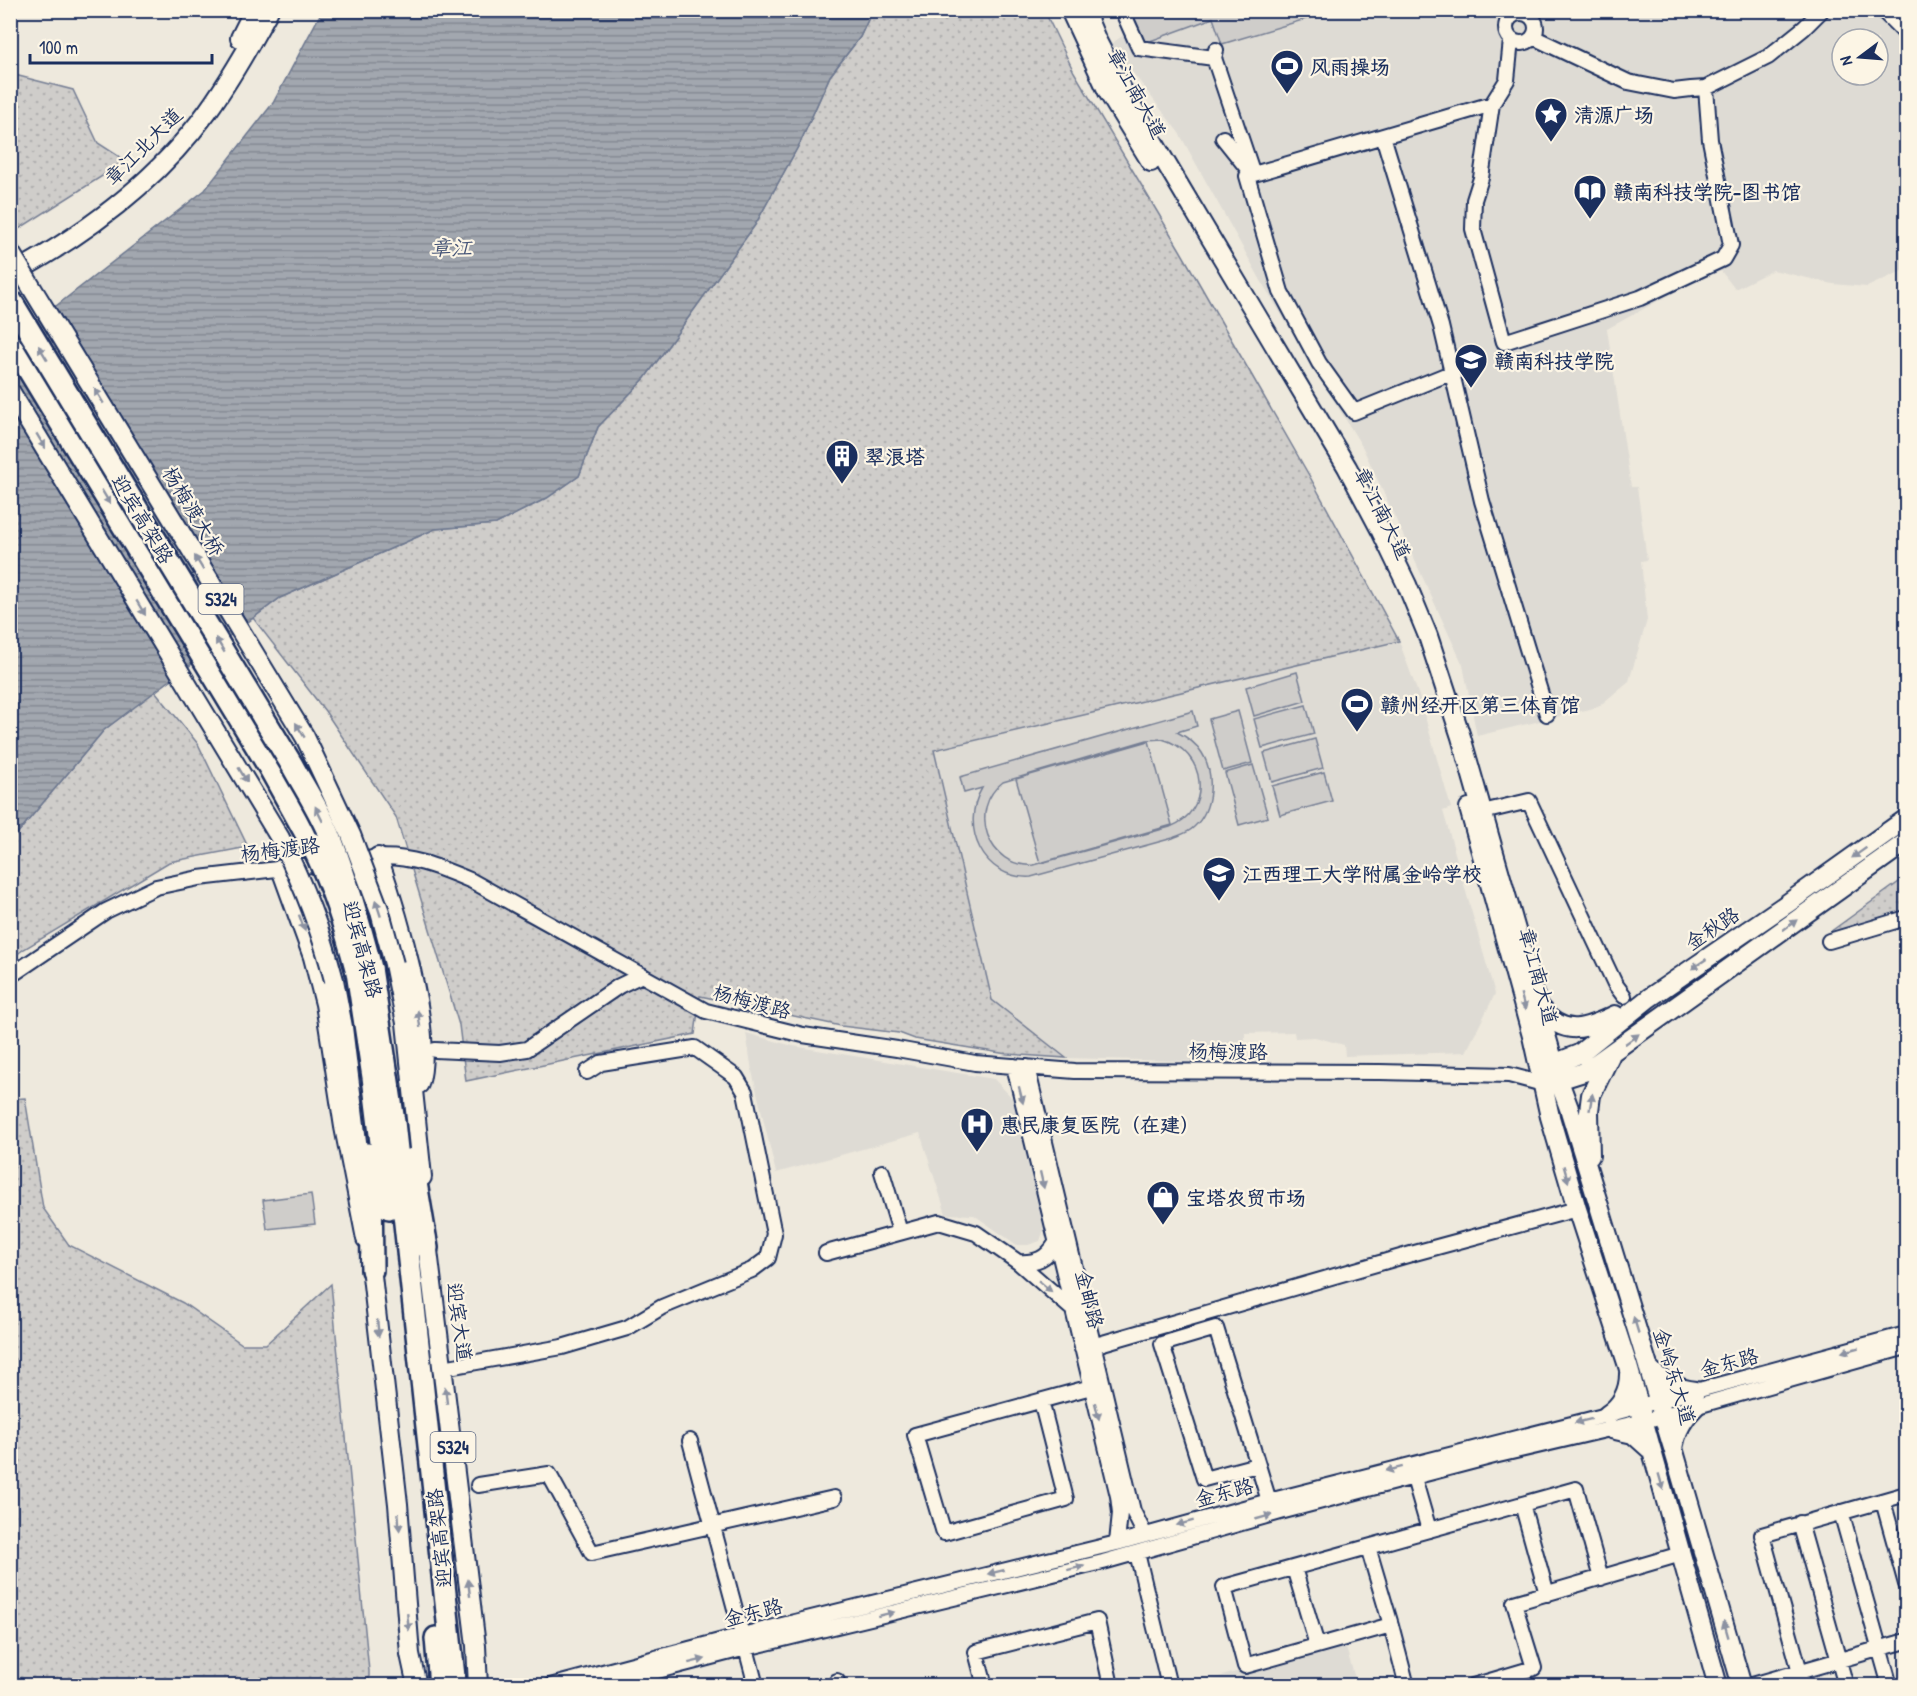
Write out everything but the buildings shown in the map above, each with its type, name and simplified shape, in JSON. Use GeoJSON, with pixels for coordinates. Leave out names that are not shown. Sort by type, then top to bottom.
{"type":"FeatureCollection","features":[{"type":"Feature","properties":{"kind":"highway","name":"迎宾高架路"},"geometry":{"type":"LineString","coordinates":[[10,299],[292,765],[321,841]]}},
{"type":"Feature","properties":{"kind":"highway","name":"迎宾高架路"},"geometry":{"type":"LineString","coordinates":[[10,339],[269,767],[321,841]]}},
{"type":"Feature","properties":{"kind":"highway"},"geometry":{"type":"LineString","coordinates":[[321,841],[364,971],[400,1055],[412,1166],[427,1248]]}},
{"type":"Feature","properties":{"kind":"highway"},"geometry":{"type":"LineString","coordinates":[[321,841],[360,896],[364,971],[358,1032],[360,1081],[371,1180],[372,1270]]}},
{"type":"Feature","properties":{"kind":"highway","name":"迎宾高架路"},"geometry":{"type":"LineString","coordinates":[[364,971],[387,1123],[455,1686]]}},
{"type":"Feature","properties":{"kind":"highway","name":"迎宾高架路"},"geometry":{"type":"LineString","coordinates":[[387,1123],[406,1353],[440,1686]]}},
{"type":"Feature","properties":{"kind":"main road","name":"章江北大道"},"geometry":{"type":"LineString","coordinates":[[10,262],[81,218],[135,172],[166,141],[198,105],[222,70],[254,10]]}},
{"type":"Feature","properties":{"kind":"main road","name":"章江北大道"},"geometry":{"type":"LineString","coordinates":[[10,275],[37,261],[84,230],[142,182],[177,148],[206,113],[269,10]]}},
{"type":"Feature","properties":{"kind":"main road","name":"章江南大道"},"geometry":{"type":"LineString","coordinates":[[1070,10],[1090,42]]}},
{"type":"Feature","properties":{"kind":"main road","name":"章江南大道"},"geometry":{"type":"LineString","coordinates":[[1084,10],[1090,42],[1108,92],[1336,472],[1402,587],[1539,1006],[1549,1075]]}},
{"type":"Feature","properties":{"kind":"main road","name":"杨梅渡大桥"},"geometry":{"type":"LineString","coordinates":[[10,252],[304,737],[351,835],[380,912],[364,971]]}},
{"type":"Feature","properties":{"kind":"main road","name":"S324"},"geometry":{"type":"LineString","coordinates":[[10,391],[280,838],[314,912],[364,971]]}},
{"type":"Feature","properties":{"kind":"main road","name":"章江南大道"},"geometry":{"type":"LineString","coordinates":[[1477,814],[1532,1036],[1549,1075]]}},
{"type":"Feature","properties":{"kind":"main road","name":"金秋路"},"geometry":{"type":"LineString","coordinates":[[1549,1075],[1649,998],[1906,819]]}},
{"type":"Feature","properties":{"kind":"main road"},"geometry":{"type":"LineString","coordinates":[[1718,1686],[1628,1366],[1550,1117],[1549,1075],[1584,1072],[1906,842]]}},
{"type":"Feature","properties":{"kind":"main road"},"geometry":{"type":"LineString","coordinates":[[378,858],[406,951],[419,1019],[423,1058],[422,1075],[415,1097]]}},
{"type":"Feature","properties":{"kind":"main road"},"geometry":{"type":"LineString","coordinates":[[281,869],[310,949],[325,1005],[346,1136],[372,1270],[398,1504],[410,1654],[417,1686]]}},
{"type":"Feature","properties":{"kind":"main road","name":"迎宾大道"},"geometry":{"type":"LineString","coordinates":[[364,971],[406,1023],[415,1097],[427,1248],[476,1646],[478,1686]]}},
{"type":"Feature","properties":{"kind":"main road"},"geometry":{"type":"LineString","coordinates":[[1539,1006],[1551,1021],[1558,1025],[1576,1028],[1594,1025],[1649,998]]}},
{"type":"Feature","properties":{"kind":"main road"},"geometry":{"type":"LineString","coordinates":[[1592,1181],[1589,1111],[1594,1087],[1611,1054]]}},
{"type":"Feature","properties":{"kind":"main road","name":"金岭东大道"},"geometry":{"type":"LineString","coordinates":[[1549,1075],[1592,1181],[1742,1686]]}},
{"type":"Feature","properties":{"kind":"main road"},"geometry":{"type":"LineString","coordinates":[[1628,1366],[1626,1392],[1609,1422],[1633,1434],[1652,1451]]}},
{"type":"Feature","properties":{"kind":"main road"},"geometry":{"type":"LineString","coordinates":[[1648,1367],[1667,1383],[1696,1398],[1678,1428],[1673,1448]]}},
{"type":"Feature","properties":{"kind":"street"},"geometry":{"type":"LineString","coordinates":[[1122,10],[1139,48],[1215,54],[1252,174]]}},
{"type":"Feature","properties":{"kind":"street"},"geometry":{"type":"LineString","coordinates":[[1533,37],[1628,82],[1674,91],[1706,88],[1768,57],[1822,10]]}},
{"type":"Feature","properties":{"kind":"street"},"geometry":{"type":"LineString","coordinates":[[1882,10],[1906,34]]}},
{"type":"Feature","properties":{"kind":"street"},"geometry":{"type":"LineString","coordinates":[[1513,12],[1524,13],[1533,18],[1536,28],[1533,37],[1520,43],[1511,40],[1506,33],[1506,24],[1513,12]]}},
{"type":"Feature","properties":{"kind":"street"},"geometry":{"type":"LineString","coordinates":[[1511,40],[1507,80],[1492,104],[1481,178],[1474,200],[1473,229],[1504,342],[1640,298],[1723,259],[1731,245],[1710,140],[1706,88]]}},
{"type":"Feature","properties":{"kind":"street"},"geometry":{"type":"LineString","coordinates":[[1453,372],[1354,412],[1319,363],[1281,292],[1246,176],[1492,104]]}},
{"type":"Feature","properties":{"kind":"street"},"geometry":{"type":"LineString","coordinates":[[1383,136],[1441,326],[1482,501],[1547,714]]}},
{"type":"Feature","properties":{"kind":"street"},"geometry":{"type":"LineString","coordinates":[[1223,138],[1252,174]]}},
{"type":"Feature","properties":{"kind":"street"},"geometry":{"type":"LineString","coordinates":[[1477,814],[1529,801],[1616,984],[1624,996]]}},
{"type":"Feature","properties":{"kind":"street","name":"杨梅渡路"},"geometry":{"type":"LineString","coordinates":[[10,976],[97,915],[122,901],[156,887],[199,878],[378,858],[417,860],[472,881],[706,1011],[802,1035],[897,1048],[975,1063],[1076,1071],[1549,1075]]}},
{"type":"Feature","properties":{"kind":"street"},"geometry":{"type":"LineString","coordinates":[[1829,941],[1906,918]]}},
{"type":"Feature","properties":{"kind":"street"},"geometry":{"type":"LineString","coordinates":[[435,1050],[500,1053],[527,1049],[620,986],[642,975]]}},
{"type":"Feature","properties":{"kind":"street"},"geometry":{"type":"LineString","coordinates":[[443,1368],[562,1347],[627,1328],[662,1307],[752,1270],[768,1258],[774,1234],[745,1092],[736,1077],[695,1048],[627,1057],[601,1063],[587,1072]]}},
{"type":"Feature","properties":{"kind":"street","name":"金邮路"},"geometry":{"type":"LineString","coordinates":[[1020,1066],[1056,1243],[1072,1309],[1088,1347],[1091,1387],[1118,1496],[1120,1513],[1117,1543]]}},
{"type":"Feature","properties":{"kind":"street","name":"金邮路"},"geometry":{"type":"LineString","coordinates":[[1020,1066],[1088,1347],[1133,1511],[1145,1534]]}},
{"type":"Feature","properties":{"kind":"street"},"geometry":{"type":"LineString","coordinates":[[882,1172],[900,1232]]}},
{"type":"Feature","properties":{"kind":"street"},"geometry":{"type":"LineString","coordinates":[[1088,1347],[1577,1209]]}},
{"type":"Feature","properties":{"kind":"street"},"geometry":{"type":"LineString","coordinates":[[826,1253],[939,1222],[976,1233],[1018,1262],[1072,1309]]}},
{"type":"Feature","properties":{"kind":"street"},"geometry":{"type":"LineString","coordinates":[[1018,1262],[1039,1261],[1051,1252],[1056,1243]]}},
{"type":"Feature","properties":{"kind":"street"},"geometry":{"type":"LineString","coordinates":[[1257,1465],[1204,1479],[1162,1344],[1216,1328],[1269,1501]]}},
{"type":"Feature","properties":{"kind":"street","name":"金东路"},"geometry":{"type":"LineString","coordinates":[[550,1686],[1137,1553],[1284,1511],[1494,1456],[1906,1334]]}},
{"type":"Feature","properties":{"kind":"street","name":"金东路"},"geometry":{"type":"LineString","coordinates":[[1696,1398],[1906,1347]]}},
{"type":"Feature","properties":{"kind":"street"},"geometry":{"type":"LineString","coordinates":[[1041,1401],[1066,1499],[944,1533],[915,1435],[1091,1387]]}},
{"type":"Feature","properties":{"kind":"street","name":"金东路"},"geometry":{"type":"LineString","coordinates":[[600,1686],[744,1641],[1269,1501],[1609,1422]]}},
{"type":"Feature","properties":{"kind":"street"},"geometry":{"type":"LineString","coordinates":[[690,1441],[756,1686]]}},
{"type":"Feature","properties":{"kind":"street"},"geometry":{"type":"LineString","coordinates":[[478,1485],[549,1474],[591,1553],[834,1498]]}},
{"type":"Feature","properties":{"kind":"street"},"geometry":{"type":"LineString","coordinates":[[1414,1478],[1430,1530]]}},
{"type":"Feature","properties":{"kind":"street"},"geometry":{"type":"LineString","coordinates":[[1391,1625],[1245,1666],[1224,1587],[1576,1489],[1601,1578]]}},
{"type":"Feature","properties":{"kind":"street"},"geometry":{"type":"LineString","coordinates":[[1804,1686],[1762,1535],[1906,1494]]}},
{"type":"Feature","properties":{"kind":"street"},"geometry":{"type":"LineString","coordinates":[[1883,1501],[1906,1584]]}},
{"type":"Feature","properties":{"kind":"street"},"geometry":{"type":"LineString","coordinates":[[1522,1504],[1547,1594]]}},
{"type":"Feature","properties":{"kind":"street"},"geometry":{"type":"LineString","coordinates":[[1841,1512],[1890,1686]]}},
{"type":"Feature","properties":{"kind":"street"},"geometry":{"type":"LineString","coordinates":[[1800,1523],[1846,1686]]}},
{"type":"Feature","properties":{"kind":"street"},"geometry":{"type":"LineString","coordinates":[[1368,1547],[1407,1686]]}},
{"type":"Feature","properties":{"kind":"street"},"geometry":{"type":"LineString","coordinates":[[1137,1553],[1169,1686]]}},
{"type":"Feature","properties":{"kind":"street"},"geometry":{"type":"LineString","coordinates":[[1473,1686],[1534,1668],[1514,1603],[1681,1554]]}},
{"type":"Feature","properties":{"kind":"street"},"geometry":{"type":"LineString","coordinates":[[1294,1568],[1317,1645]]}},
{"type":"Feature","properties":{"kind":"street"},"geometry":{"type":"LineString","coordinates":[[985,1686],[976,1653],[1097,1622],[1111,1686]]}},
{"type":"Feature","properties":{"kind":"street"},"geometry":{"type":"LineString","coordinates":[[1749,1686],[1906,1641]]}},
{"type":"Feature","properties":{"kind":"shaded area"},"geometry":{"type":"Polygon","coordinates":[[[1044,10],[1074,72],[1180,250],[1310,477],[1399,641],[934,750],[992,1000],[1066,1058],[1007,1054],[915,1039],[899,1033],[841,1026],[700,996],[695,1034],[466,1081],[459,1025],[396,817],[325,711],[253,618],[280,598],[435,529],[496,524],[547,498],[579,476],[598,427],[645,378],[755,225],[800,143],[830,76],[860,37],[872,11],[1044,10]]]}},
{"type":"Feature","properties":{"kind":"shaded area","name":"赣南科技学院"},"geometry":{"type":"Polygon","coordinates":[[[1119,10],[1906,11],[1906,269],[1867,287],[1833,284],[1773,270],[1735,289],[1721,271],[1698,279],[1607,329],[1631,487],[1637,487],[1647,560],[1641,561],[1647,620],[1629,681],[1598,707],[1477,736],[1463,665],[1363,448],[1264,286],[1179,133],[1111,44],[1125,34],[1119,10]]]}},
{"type":"Feature","properties":{"kind":"shaded area"},"geometry":{"type":"Polygon","coordinates":[[[1132,11],[1333,11],[1222,44],[1213,18],[1142,44],[1132,11]]]}},
{"type":"Feature","properties":{"kind":"shaded area"},"geometry":{"type":"Polygon","coordinates":[[[11,74],[73,90],[98,143],[126,161],[14,232],[10,227],[11,74]]]}},
{"type":"Feature","properties":{"kind":"shaded area","name":"江西理工大学附属金岭学校"},"geometry":{"type":"Polygon","coordinates":[[[1399,641],[1419,696],[1451,808],[1443,811],[1495,994],[1466,1052],[1345,1056],[1344,1045],[1315,1037],[1295,1038],[1294,1032],[1245,1033],[1245,1040],[1228,1045],[1214,1062],[1066,1058],[992,1000],[934,750],[1399,641]]]}},
{"type":"Feature","properties":{"kind":"shaded area"},"geometry":{"type":"Polygon","coordinates":[[[1297,672],[1305,701],[1254,716],[1246,687],[1297,672]]]}},
{"type":"Feature","properties":{"kind":"shaded area"},"geometry":{"type":"Polygon","coordinates":[[[155,691],[198,744],[248,847],[169,862],[11,959],[11,841],[104,730],[155,691]]]}},
{"type":"Feature","properties":{"kind":"shaded area"},"geometry":{"type":"Polygon","coordinates":[[[1306,705],[1314,734],[1262,748],[1254,719],[1306,705]]]}},
{"type":"Feature","properties":{"kind":"shaded area"},"geometry":{"type":"Polygon","coordinates":[[[1193,711],[1197,726],[1177,732],[1197,746],[1202,753],[1209,771],[1210,792],[1200,820],[1184,834],[1031,877],[1014,876],[1000,870],[988,860],[980,848],[973,819],[982,788],[964,793],[960,777],[1193,711]],[[1162,739],[1147,740],[1003,782],[992,793],[986,807],[985,821],[994,848],[1005,858],[1018,864],[1034,865],[1170,827],[1184,819],[1193,808],[1198,795],[1199,782],[1196,768],[1177,746],[1162,739]]]}},
{"type":"Feature","properties":{"kind":"shaded area"},"geometry":{"type":"Polygon","coordinates":[[[1238,711],[1252,763],[1223,771],[1209,719],[1238,711]]]}},
{"type":"Feature","properties":{"kind":"shaded area"},"geometry":{"type":"Polygon","coordinates":[[[1315,739],[1323,768],[1272,782],[1264,753],[1315,739]]]}},
{"type":"Feature","properties":{"kind":"shaded area"},"geometry":{"type":"Polygon","coordinates":[[[1149,741],[1172,825],[1040,863],[1016,779],[1149,741]]]}},
{"type":"Feature","properties":{"kind":"shaded area"},"geometry":{"type":"Polygon","coordinates":[[[1253,765],[1268,817],[1239,825],[1225,773],[1253,765]]]}},
{"type":"Feature","properties":{"kind":"shaded area"},"geometry":{"type":"Polygon","coordinates":[[[1324,772],[1332,801],[1280,815],[1272,786],[1324,772]]]}},
{"type":"Feature","properties":{"kind":"shaded area"},"geometry":{"type":"Polygon","coordinates":[[[1906,877],[1906,911],[1823,937],[1906,877]]]}},
{"type":"Feature","properties":{"kind":"shaded area","name":"惠民康复医院（在建）"},"geometry":{"type":"Polygon","coordinates":[[[746,1033],[793,1046],[994,1079],[1017,1103],[1044,1229],[1040,1241],[1028,1245],[1017,1245],[974,1215],[946,1214],[920,1133],[776,1173],[752,1071],[746,1033]]]}},
{"type":"Feature","properties":{"kind":"shaded area"},"geometry":{"type":"Polygon","coordinates":[[[25,1098],[43,1208],[69,1245],[183,1303],[242,1344],[266,1344],[331,1284],[369,1671],[369,1679],[365,1685],[11,1685],[10,1099],[25,1098]]]}},
{"type":"Feature","properties":{"kind":"shaded area"},"geometry":{"type":"Polygon","coordinates":[[[311,1194],[315,1224],[267,1229],[263,1200],[311,1194]]]}},
{"type":"Feature","properties":{"kind":"shaded area"},"geometry":{"type":"Polygon","coordinates":[[[1344,1641],[1357,1685],[1187,1686],[1344,1641]]]}},
{"type":"Feature","properties":{"kind":"water","name":"章江"},"geometry":{"type":"Polygon","coordinates":[[[322,11],[872,11],[860,37],[830,76],[800,143],[755,225],[645,378],[598,427],[579,476],[547,498],[496,524],[435,529],[280,598],[104,730],[11,841],[11,341],[205,190],[273,103],[322,11]]]}},
{"type":"Feature","properties":{"kind":"place","name":"风雨操场"},"geometry":{"type":"Point","coordinates":[1287,95]}},
{"type":"Feature","properties":{"kind":"place","name":"清源广场"},"geometry":{"type":"Point","coordinates":[1551,143]}},
{"type":"Feature","properties":{"kind":"place","name":"赣南科技学院-图书馆"},"geometry":{"type":"Point","coordinates":[1590,220]}},
{"type":"Feature","properties":{"kind":"place","name":"赣南科技学院"},"geometry":{"type":"Point","coordinates":[1471,389]}},
{"type":"Feature","properties":{"kind":"place","name":"翠浪塔"},"geometry":{"type":"Point","coordinates":[842,485]}},
{"type":"Feature","properties":{"kind":"place","name":"赣州经开区第三体育馆"},"geometry":{"type":"Point","coordinates":[1357,733]}},
{"type":"Feature","properties":{"kind":"place","name":"江西理工大学附属金岭学校"},"geometry":{"type":"Point","coordinates":[1219,902]}},
{"type":"Feature","properties":{"kind":"place","name":"惠民康复医院（在建）"},"geometry":{"type":"Point","coordinates":[977,1153]}},
{"type":"Feature","properties":{"kind":"place","name":"宝塔农贸市场"},"geometry":{"type":"Point","coordinates":[1163,1226]}}]}
